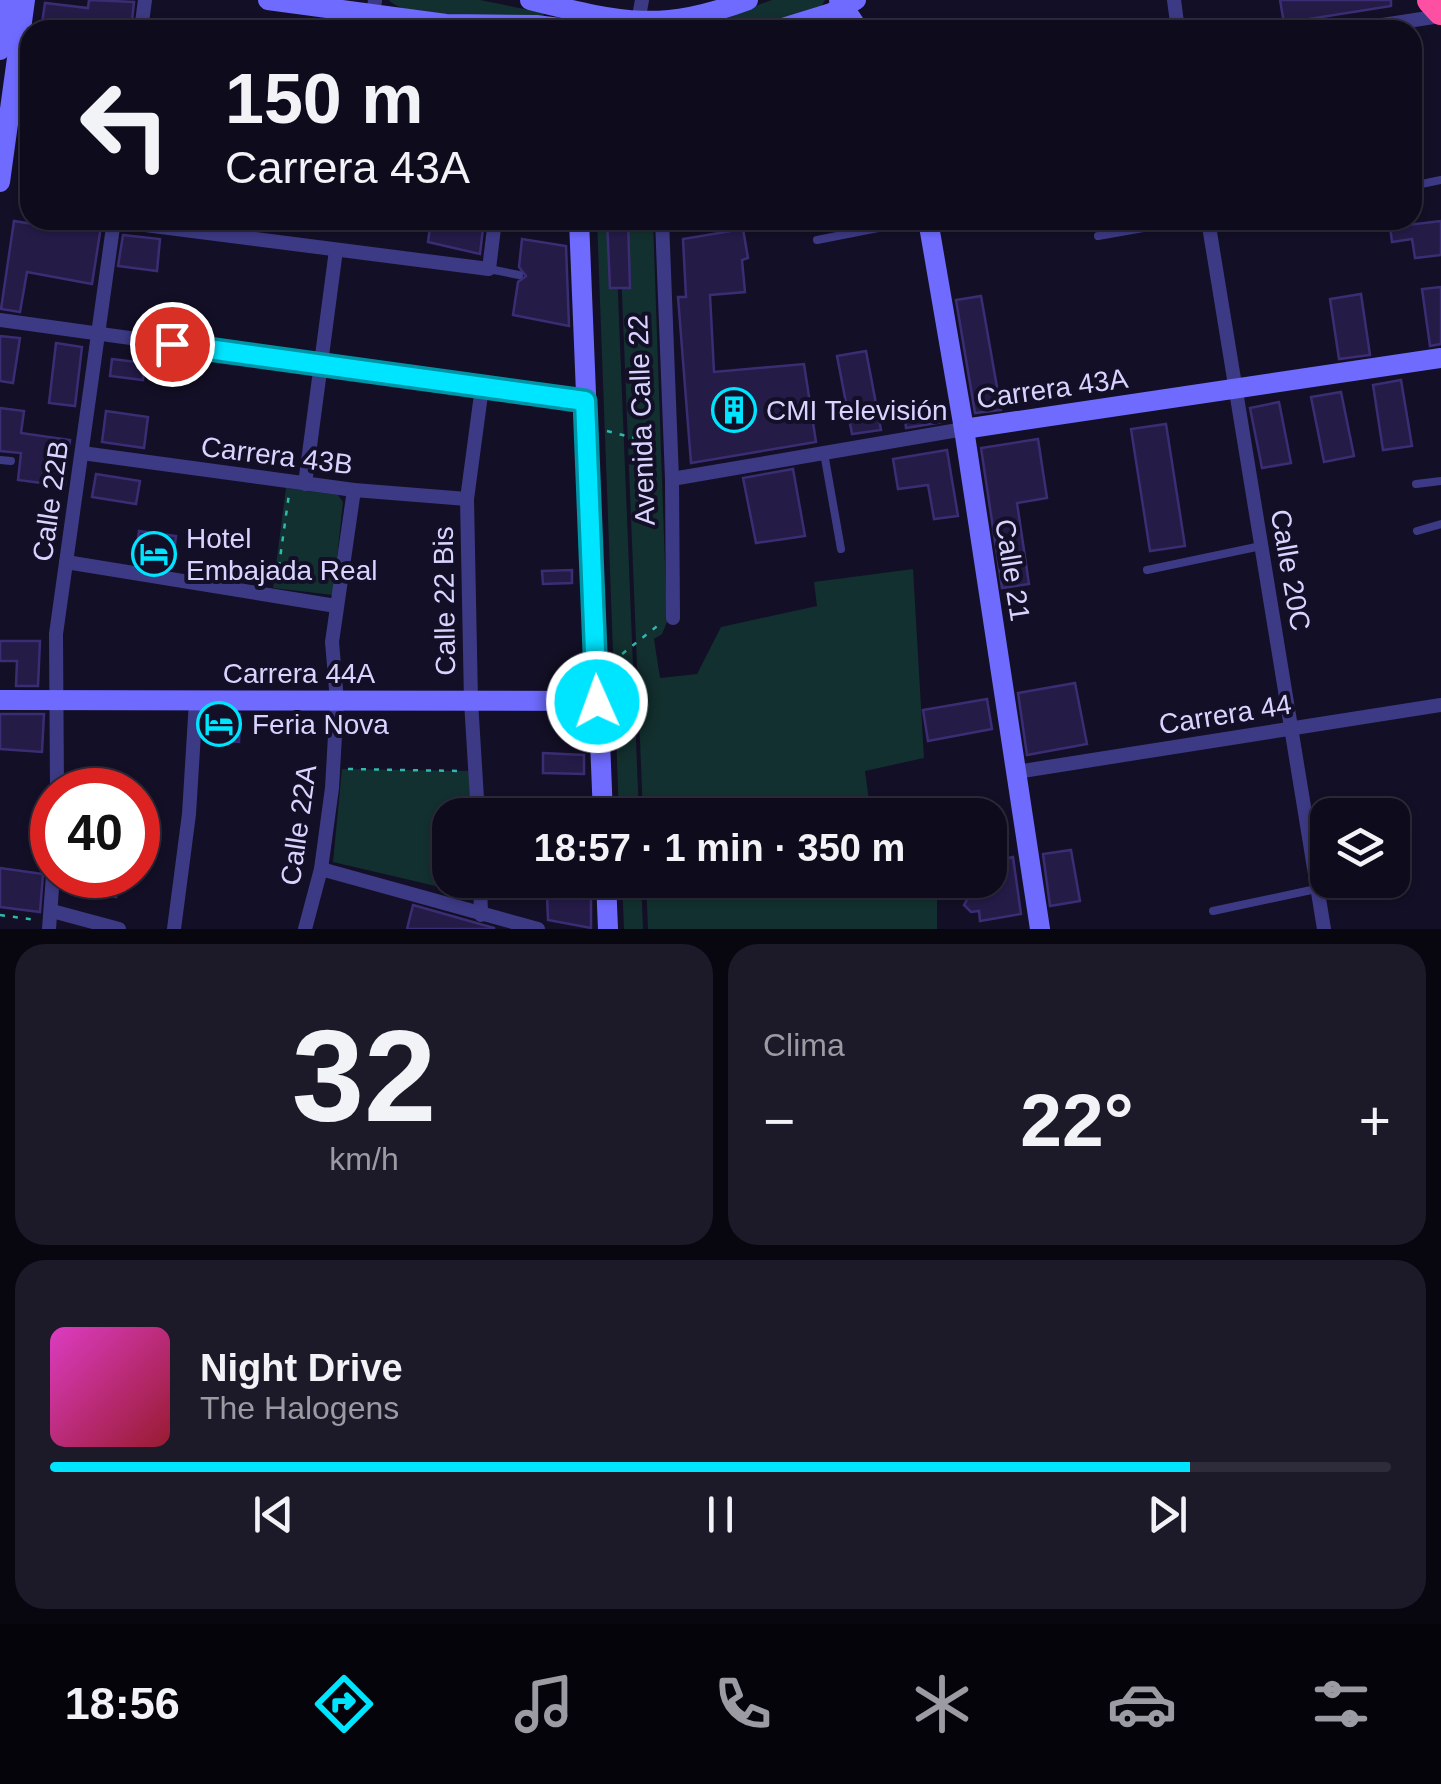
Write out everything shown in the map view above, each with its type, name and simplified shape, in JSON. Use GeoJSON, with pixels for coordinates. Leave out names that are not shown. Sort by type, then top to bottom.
{"type":"FeatureCollection","features":[{"type":"Feature","properties":{"kind":"highway"},"geometry":{"type":"LineString","coordinates":[[1431,0],[1441,13]]}},
{"type":"Feature","properties":{"kind":"street"},"geometry":{"type":"LineString","coordinates":[[0,50],[7,0]]}},
{"type":"Feature","properties":{"kind":"street"},"geometry":{"type":"LineString","coordinates":[[268,0],[412,20]]}},
{"type":"Feature","properties":{"kind":"street"},"geometry":{"type":"LineString","coordinates":[[530,0],[628,20]]}},
{"type":"Feature","properties":{"kind":"street"},"geometry":{"type":"LineString","coordinates":[[673,20],[690,19],[748,0]]}},
{"type":"Feature","properties":{"kind":"street"},"geometry":{"type":"LineString","coordinates":[[801,20],[846,2]]}},
{"type":"Feature","properties":{"kind":"street"},"geometry":{"type":"LineString","coordinates":[[1404,20],[1441,13]]}},
{"type":"Feature","properties":{"kind":"street"},"geometry":{"type":"LineString","coordinates":[[0,182],[20,36]]}},
{"type":"Feature","properties":{"kind":"street","name":"Calle 22B"},"geometry":{"type":"LineString","coordinates":[[57,768],[56,634],[113,230]]}},
{"type":"Feature","properties":{"kind":"street"},"geometry":{"type":"LineString","coordinates":[[188,230],[489,270],[494,230]]}},
{"type":"Feature","properties":{"kind":"street","name":"Avenida Calle 22"},"geometry":{"type":"LineString","coordinates":[[579,230],[576,310],[585,401],[601,798]]}},
{"type":"Feature","properties":{"kind":"street","name":"Avenida Calle 22"},"geometry":{"type":"LineString","coordinates":[[662,230],[673,618]]}},
{"type":"Feature","properties":{"kind":"street","name":"Calle 21"},"geometry":{"type":"LineString","coordinates":[[930,230],[1040,929]]}},
{"type":"Feature","properties":{"kind":"street","name":"Calle 20C"},"geometry":{"type":"LineString","coordinates":[[1210,230],[1310,840]]}},
{"type":"Feature","properties":{"kind":"street"},"geometry":{"type":"LineString","coordinates":[[298,483],[321,364],[336,250]]}},
{"type":"Feature","properties":{"kind":"street"},"geometry":{"type":"LineString","coordinates":[[0,320],[585,401]]}},
{"type":"Feature","properties":{"kind":"street","name":"Carrera 43A"},"geometry":{"type":"LineString","coordinates":[[672,479],[964,429],[1441,358]]}},
{"type":"Feature","properties":{"kind":"street","name":"Calle 22 Bis"},"geometry":{"type":"LineString","coordinates":[[477,798],[467,500],[482,387]]}},
{"type":"Feature","properties":{"kind":"street","name":"Carrera 43B"},"geometry":{"type":"LineString","coordinates":[[82,453],[354,490],[467,500]]}},
{"type":"Feature","properties":{"kind":"street","name":"Calle 22A"},"geometry":{"type":"LineString","coordinates":[[305,929],[320,869],[332,788],[337,701],[332,642],[354,490]]}},
{"type":"Feature","properties":{"kind":"street"},"geometry":{"type":"LineString","coordinates":[[66,562],[336,606]]}},
{"type":"Feature","properties":{"kind":"street","name":"Carrera 44A"},"geometry":{"type":"LineString","coordinates":[[0,700],[597,702]]}},
{"type":"Feature","properties":{"kind":"street"},"geometry":{"type":"LineString","coordinates":[[174,929],[189,814],[196,700]]}},
{"type":"Feature","properties":{"kind":"street","name":"Carrera 44"},"geometry":{"type":"LineString","coordinates":[[1016,772],[1441,705]]}},
{"type":"Feature","properties":{"kind":"street"},"geometry":{"type":"LineString","coordinates":[[320,869],[538,929]]}},
{"type":"Feature","properties":{"kind":"street"},"geometry":{"type":"LineString","coordinates":[[481,898],[482,914]]}},
{"type":"Feature","properties":{"kind":"street"},"geometry":{"type":"LineString","coordinates":[[607,898],[608,929]]}},
{"type":"Feature","properties":{"kind":"street","name":"Calle 20C"},"geometry":{"type":"LineString","coordinates":[[1319,898],[1324,929]]}},
{"type":"Feature","properties":{"kind":"street"},"geometry":{"type":"LineString","coordinates":[[48,920],[119,929]]}},
{"type":"Feature","properties":{"kind":"lane"},"geometry":{"type":"LineString","coordinates":[[818,240],[868,230]]}},
{"type":"Feature","properties":{"kind":"lane"},"geometry":{"type":"LineString","coordinates":[[1098,236],[1132,230]]}},
{"type":"Feature","properties":{"kind":"lane"},"geometry":{"type":"LineString","coordinates":[[489,270],[518,276]]}},
{"type":"Feature","properties":{"kind":"lane"},"geometry":{"type":"LineString","coordinates":[[824,453],[841,549]]}},
{"type":"Feature","properties":{"kind":"lane"},"geometry":{"type":"LineString","coordinates":[[0,460],[12,461]]}},
{"type":"Feature","properties":{"kind":"lane"},"geometry":{"type":"LineString","coordinates":[[1416,484],[1441,481]]}},
{"type":"Feature","properties":{"kind":"lane"},"geometry":{"type":"LineString","coordinates":[[1417,531],[1441,524]]}},
{"type":"Feature","properties":{"kind":"lane"},"geometry":{"type":"LineString","coordinates":[[1147,570],[1261,546]]}},
{"type":"Feature","properties":{"kind":"lane"},"geometry":{"type":"LineString","coordinates":[[1213,911],[1310,891]]}},
{"type":"Feature","properties":{"kind":"path"},"geometry":{"type":"LineString","coordinates":[[586,425],[671,448]]}},
{"type":"Feature","properties":{"kind":"path"},"geometry":{"type":"LineString","coordinates":[[275,597],[298,483]]}},
{"type":"Feature","properties":{"kind":"path"},"geometry":{"type":"LineString","coordinates":[[596,676],[644,634],[673,618]]}},
{"type":"Feature","properties":{"kind":"path"},"geometry":{"type":"LineString","coordinates":[[342,769],[470,772]]}},
{"type":"Feature","properties":{"kind":"path"},"geometry":{"type":"LineString","coordinates":[[0,915],[48,920]]}},
{"type":"Feature","properties":{"kind":"green space"},"geometry":{"type":"Polygon","coordinates":[[[389,0],[480,0],[544,13],[543,18],[437,15],[399,7],[389,0]]]}},
{"type":"Feature","properties":{"kind":"green space"},"geometry":{"type":"Polygon","coordinates":[[[772,0],[825,0],[820,9],[777,20],[716,20],[772,0]]]}},
{"type":"Feature","properties":{"kind":"green space"},"geometry":{"type":"Polygon","coordinates":[[[597,230],[615,230],[638,798],[618,798],[597,230]]]}},
{"type":"Feature","properties":{"kind":"green space"},"geometry":{"type":"Polygon","coordinates":[[[619,230],[653,230],[667,622],[662,634],[654,639],[660,678],[697,674],[721,627],[817,606],[814,582],[913,569],[924,758],[865,771],[869,798],[642,798],[619,230]]]}},
{"type":"Feature","properties":{"kind":"green space"},"geometry":{"type":"Polygon","coordinates":[[[286,488],[338,495],[343,502],[333,595],[273,588],[286,488]]]}},
{"type":"Feature","properties":{"kind":"green space"},"geometry":{"type":"Polygon","coordinates":[[[342,769],[470,771],[471,798],[432,798],[432,885],[333,862],[342,769]]]}},
{"type":"Feature","properties":{"kind":"green space"},"geometry":{"type":"Polygon","coordinates":[[[623,898],[642,898],[643,929],[624,929],[623,898]]]}},
{"type":"Feature","properties":{"kind":"green space"},"geometry":{"type":"Polygon","coordinates":[[[647,898],[937,898],[937,929],[648,929],[647,898]]]}},
{"type":"Feature","properties":{"kind":"building"},"geometry":{"type":"Polygon","coordinates":[[[89,0],[134,2],[132,20],[42,20],[45,3],[88,8],[89,0]]]}},
{"type":"Feature","properties":{"kind":"building"},"geometry":{"type":"Polygon","coordinates":[[[1280,0],[1391,0],[1391,6],[1283,20],[1280,0]]]}},
{"type":"Feature","properties":{"kind":"building"},"geometry":{"type":"Polygon","coordinates":[[[14,221],[20,222],[20,230],[100,230],[92,284],[27,272],[20,312],[1,309],[14,221]]]}},
{"type":"Feature","properties":{"kind":"building"},"geometry":{"type":"Polygon","coordinates":[[[1441,221],[1441,255],[1415,258],[1412,239],[1392,242],[1390,230],[1422,230],[1422,223],[1441,221]]]}},
{"type":"Feature","properties":{"kind":"building"},"geometry":{"type":"Polygon","coordinates":[[[430,230],[483,230],[480,254],[428,242],[430,230]]]}},
{"type":"Feature","properties":{"kind":"building"},"geometry":{"type":"Polygon","coordinates":[[[607,230],[628,230],[630,288],[610,288],[607,230]]]}},
{"type":"Feature","properties":{"kind":"building"},"geometry":{"type":"Polygon","coordinates":[[[743,230],[748,258],[742,260],[745,292],[710,295],[714,372],[804,364],[816,442],[691,463],[678,297],[686,297],[683,239],[743,230]]]}},
{"type":"Feature","properties":{"kind":"building"},"geometry":{"type":"Polygon","coordinates":[[[123,235],[160,239],[157,271],[118,266],[123,235]]]}},
{"type":"Feature","properties":{"kind":"building"},"geometry":{"type":"Polygon","coordinates":[[[522,239],[566,246],[569,326],[513,315],[518,282],[526,276],[519,267],[522,239]]]}},
{"type":"Feature","properties":{"kind":"building"},"geometry":{"type":"Polygon","coordinates":[[[1441,287],[1441,344],[1430,346],[1422,289],[1441,287]]]}},
{"type":"Feature","properties":{"kind":"building"},"geometry":{"type":"Polygon","coordinates":[[[1361,294],[1370,355],[1339,359],[1330,299],[1361,294]]]}},
{"type":"Feature","properties":{"kind":"building"},"geometry":{"type":"Polygon","coordinates":[[[981,296],[1001,410],[975,413],[956,300],[981,296]]]}},
{"type":"Feature","properties":{"kind":"building"},"geometry":{"type":"Polygon","coordinates":[[[0,336],[20,338],[13,383],[0,381],[0,336]]]}},
{"type":"Feature","properties":{"kind":"building"},"geometry":{"type":"Polygon","coordinates":[[[56,343],[82,347],[75,406],[49,403],[56,343]]]}},
{"type":"Feature","properties":{"kind":"building"},"geometry":{"type":"Polygon","coordinates":[[[866,351],[881,430],[852,434],[837,356],[866,351]]]}},
{"type":"Feature","properties":{"kind":"building"},"geometry":{"type":"Polygon","coordinates":[[[112,359],[145,363],[143,380],[110,376],[112,359]]]}},
{"type":"Feature","properties":{"kind":"building"},"geometry":{"type":"Polygon","coordinates":[[[1401,380],[1412,446],[1383,450],[1373,385],[1401,380]]]}},
{"type":"Feature","properties":{"kind":"building"},"geometry":{"type":"Polygon","coordinates":[[[1341,392],[1354,456],[1324,462],[1311,397],[1341,392]]]}},
{"type":"Feature","properties":{"kind":"building"},"geometry":{"type":"Polygon","coordinates":[[[1279,402],[1291,463],[1262,468],[1250,408],[1279,402]]]}},
{"type":"Feature","properties":{"kind":"building"},"geometry":{"type":"Polygon","coordinates":[[[940,405],[943,422],[906,428],[904,410],[940,405]]]}},
{"type":"Feature","properties":{"kind":"building"},"geometry":{"type":"Polygon","coordinates":[[[0,408],[24,411],[21,433],[70,440],[65,486],[18,480],[21,453],[0,451],[0,408]]]}},
{"type":"Feature","properties":{"kind":"building"},"geometry":{"type":"Polygon","coordinates":[[[106,411],[148,417],[144,448],[102,442],[106,411]]]}},
{"type":"Feature","properties":{"kind":"building"},"geometry":{"type":"Polygon","coordinates":[[[1166,424],[1185,546],[1150,551],[1131,429],[1166,424]]]}},
{"type":"Feature","properties":{"kind":"building"},"geometry":{"type":"Polygon","coordinates":[[[1038,439],[1047,498],[1017,503],[1029,584],[1002,588],[981,448],[1038,439]]]}},
{"type":"Feature","properties":{"kind":"building"},"geometry":{"type":"Polygon","coordinates":[[[947,450],[958,516],[934,519],[928,485],[898,489],[893,459],[947,450]]]}},
{"type":"Feature","properties":{"kind":"building"},"geometry":{"type":"Polygon","coordinates":[[[793,469],[805,536],[756,543],[743,478],[793,469]]]}},
{"type":"Feature","properties":{"kind":"building"},"geometry":{"type":"Polygon","coordinates":[[[96,474],[140,481],[136,504],[92,497],[96,474]]]}},
{"type":"Feature","properties":{"kind":"building"},"geometry":{"type":"Polygon","coordinates":[[[139,531],[176,536],[172,568],[135,562],[139,531]]]}},
{"type":"Feature","properties":{"kind":"building"},"geometry":{"type":"Polygon","coordinates":[[[572,570],[572,583],[543,584],[542,571],[572,570]]]}},
{"type":"Feature","properties":{"kind":"building"},"geometry":{"type":"Polygon","coordinates":[[[0,641],[40,641],[38,686],[16,686],[17,661],[0,661],[0,641]]]}},
{"type":"Feature","properties":{"kind":"building"},"geometry":{"type":"Polygon","coordinates":[[[1075,683],[1087,744],[1027,755],[1018,693],[1075,683]]]}},
{"type":"Feature","properties":{"kind":"building"},"geometry":{"type":"Polygon","coordinates":[[[987,699],[992,729],[928,741],[923,710],[987,699]]]}},
{"type":"Feature","properties":{"kind":"building"},"geometry":{"type":"Polygon","coordinates":[[[0,714],[44,714],[42,752],[0,749],[0,714]]]}},
{"type":"Feature","properties":{"kind":"building","name":"Feria Nova"},"geometry":{"type":"Polygon","coordinates":[[[206,714],[240,714],[239,742],[204,739],[206,714]]]}},
{"type":"Feature","properties":{"kind":"building"},"geometry":{"type":"Polygon","coordinates":[[[543,753],[584,755],[584,774],[543,773],[543,753]]]}},
{"type":"Feature","properties":{"kind":"building"},"geometry":{"type":"Polygon","coordinates":[[[1071,850],[1080,901],[1050,906],[1043,854],[1071,850]]]}},
{"type":"Feature","properties":{"kind":"building"},"geometry":{"type":"Polygon","coordinates":[[[1013,857],[1021,914],[980,921],[979,911],[971,912],[964,905],[968,898],[1007,898],[1007,858],[1013,857]]]}},
{"type":"Feature","properties":{"kind":"building"},"geometry":{"type":"Polygon","coordinates":[[[0,868],[30,872],[30,898],[41,898],[40,912],[0,907],[0,868]]]}},
{"type":"Feature","properties":{"kind":"building"},"geometry":{"type":"Polygon","coordinates":[[[547,898],[591,898],[591,928],[548,920],[547,898]]]}},
{"type":"Feature","properties":{"kind":"building"},"geometry":{"type":"Polygon","coordinates":[[[413,905],[494,928],[494,929],[407,929],[413,905]]]}},
{"type":"Feature","properties":{"kind":"place","name":"CMI Televisión"},"geometry":{"type":"Point","coordinates":[734,410]}},
{"type":"Feature","properties":{"kind":"place","name":"Hotel Embajada Real"},"geometry":{"type":"Point","coordinates":[154,554]}},
{"type":"Feature","properties":{"kind":"place","name":"Feria Nova"},"geometry":{"type":"Point","coordinates":[219,724]}},
{"type":"Feature","properties":{"kind":"route"},"geometry":{"type":"LineString","coordinates":[[172,344],[585,401],[597,702]]}}]}
